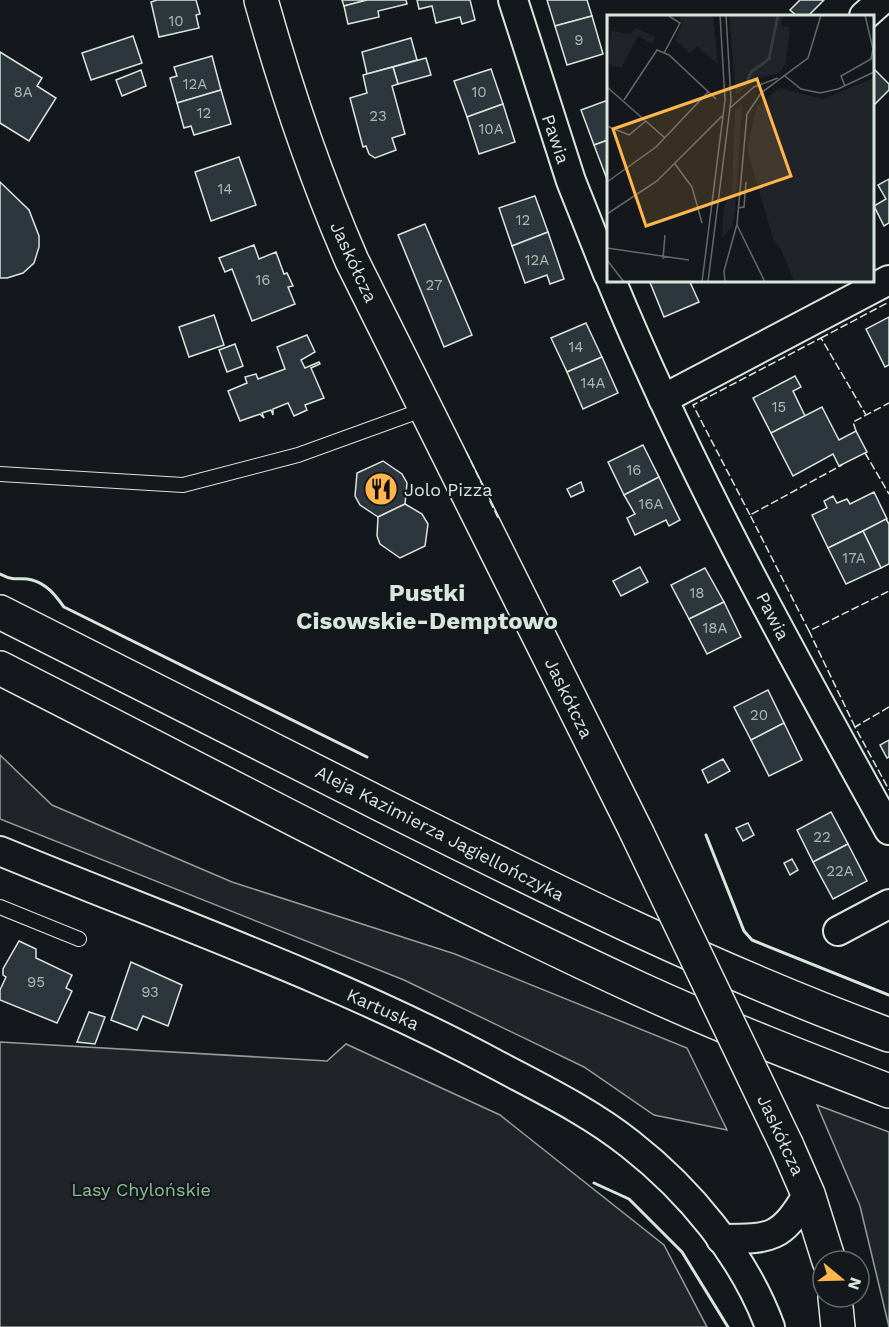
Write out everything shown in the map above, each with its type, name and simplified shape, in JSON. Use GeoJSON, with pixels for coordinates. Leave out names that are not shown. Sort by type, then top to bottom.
{"type":"FeatureCollection","features":[{"type":"Feature","properties":{"kind":"main road","name":"Jaskółcza"},"geometry":{"type":"LineString","coordinates":[[261,0],[284,81],[333,217],[425,409],[636,831],[787,1146],[808,1194],[825,1249]]}},
{"type":"Feature","properties":{"kind":"main road","name":"Aleja Kazimierza Jagiellończyka"},"geometry":{"type":"LineString","coordinates":[[0,612],[512,870],[640,931],[808,1005],[889,1035]]}},
{"type":"Feature","properties":{"kind":"main road"},"geometry":{"type":"LineString","coordinates":[[0,668],[470,907],[642,990],[791,1054],[889,1091]]}},
{"type":"Feature","properties":{"kind":"main road"},"geometry":{"type":"LineString","coordinates":[[836,1309],[838,1327]]}},
{"type":"Feature","properties":{"kind":"street","name":"Pawia"},"geometry":{"type":"LineString","coordinates":[[513,0],[571,182],[607,269]]}},
{"type":"Feature","properties":{"kind":"street"},"geometry":{"type":"LineString","coordinates":[[865,15],[882,0]]}},
{"type":"Feature","properties":{"kind":"street"},"geometry":{"type":"LineString","coordinates":[[663,399],[856,288],[889,280]]}},
{"type":"Feature","properties":{"kind":"street","name":"Pawia"},"geometry":{"type":"LineString","coordinates":[[612,282],[663,399],[793,657],[889,830]]}},
{"type":"Feature","properties":{"kind":"street","name":"Kartuska"},"geometry":{"type":"LineString","coordinates":[[0,851],[383,1007],[532,1083],[629,1143],[667,1175],[722,1239],[747,1278],[770,1327]]}},
{"type":"Feature","properties":{"kind":"street"},"geometry":{"type":"LineString","coordinates":[[838,931],[889,904]]}},
{"type":"Feature","properties":{"kind":"street"},"geometry":{"type":"LineString","coordinates":[[722,1239],[761,1238],[776,1234],[786,1227],[808,1194]]}},
{"type":"Feature","properties":{"kind":"lane"},"geometry":{"type":"LineString","coordinates":[[0,474],[183,485],[298,455],[425,409]]}},
{"type":"Feature","properties":{"kind":"lane"},"geometry":{"type":"LineString","coordinates":[[0,907],[79,939]]}},
{"type":"Feature","properties":{"kind":"green space"},"geometry":{"type":"Polygon","coordinates":[[[0,755],[52,805],[232,882],[455,954],[687,1048],[727,1130],[654,1115],[584,1067],[404,980],[0,819],[0,755]]]}},
{"type":"Feature","properties":{"kind":"green space","name":"Lasy Chylońskie"},"geometry":{"type":"Polygon","coordinates":[[[0,1042],[327,1061],[346,1044],[500,1115],[664,1245],[707,1327],[0,1327],[0,1042]]]}},
{"type":"Feature","properties":{"kind":"green space"},"geometry":{"type":"Polygon","coordinates":[[[817,1105],[889,1132],[889,1327],[871,1249],[860,1206],[817,1105]]]}},
{"type":"Feature","properties":{"kind":"building"},"geometry":{"type":"Polygon","coordinates":[[[196,0],[200,14],[196,15],[199,28],[159,37],[151,2],[196,0]]]}},
{"type":"Feature","properties":{"kind":"building"},"geometry":{"type":"Polygon","coordinates":[[[342,0],[367,0],[344,6],[342,0]]]}},
{"type":"Feature","properties":{"kind":"building"},"geometry":{"type":"Polygon","coordinates":[[[367,0],[406,0],[407,4],[378,11],[379,17],[348,24],[344,6],[367,0]]]}},
{"type":"Feature","properties":{"kind":"building"},"geometry":{"type":"Polygon","coordinates":[[[417,0],[470,0],[475,20],[462,24],[460,17],[436,23],[432,6],[419,9],[417,0]]]}},
{"type":"Feature","properties":{"kind":"building"},"geometry":{"type":"Polygon","coordinates":[[[547,0],[587,0],[592,16],[555,26],[547,0]]]}},
{"type":"Feature","properties":{"kind":"building"},"geometry":{"type":"Polygon","coordinates":[[[800,0],[824,0],[809,15],[796,15],[790,10],[800,0]]]}},
{"type":"Feature","properties":{"kind":"building"},"geometry":{"type":"Polygon","coordinates":[[[592,16],[603,54],[567,65],[555,26],[592,16]]]}},
{"type":"Feature","properties":{"kind":"building"},"geometry":{"type":"Polygon","coordinates":[[[133,36],[142,63],[91,80],[82,53],[133,36]]]}},
{"type":"Feature","properties":{"kind":"building"},"geometry":{"type":"Polygon","coordinates":[[[411,38],[417,60],[367,74],[362,52],[411,38]]]}},
{"type":"Feature","properties":{"kind":"building"},"geometry":{"type":"Polygon","coordinates":[[[0,52],[42,78],[37,86],[56,98],[29,141],[0,123],[0,52]]]}},
{"type":"Feature","properties":{"kind":"building"},"geometry":{"type":"Polygon","coordinates":[[[212,56],[221,90],[177,103],[170,78],[177,76],[174,67],[212,56]]]}},
{"type":"Feature","properties":{"kind":"building"},"geometry":{"type":"Polygon","coordinates":[[[426,58],[431,75],[398,84],[393,67],[426,58]]]}},
{"type":"Feature","properties":{"kind":"building"},"geometry":{"type":"Polygon","coordinates":[[[393,67],[398,84],[392,86],[405,134],[392,138],[396,150],[375,158],[369,154],[366,146],[363,147],[350,98],[367,93],[363,75],[393,67]]]}},
{"type":"Feature","properties":{"kind":"building"},"geometry":{"type":"Polygon","coordinates":[[[491,69],[503,104],[467,117],[454,81],[491,69]]]}},
{"type":"Feature","properties":{"kind":"building"},"geometry":{"type":"Polygon","coordinates":[[[874,69],[889,84],[889,90],[874,105],[874,69]]]}},
{"type":"Feature","properties":{"kind":"building"},"geometry":{"type":"Polygon","coordinates":[[[141,70],[146,86],[122,96],[116,80],[141,70]]]}},
{"type":"Feature","properties":{"kind":"building"},"geometry":{"type":"Polygon","coordinates":[[[221,90],[231,124],[194,135],[191,126],[184,128],[177,103],[221,90]]]}},
{"type":"Feature","properties":{"kind":"building"},"geometry":{"type":"Polygon","coordinates":[[[607,100],[607,140],[594,145],[581,110],[607,100]]]}},
{"type":"Feature","properties":{"kind":"building"},"geometry":{"type":"Polygon","coordinates":[[[503,104],[515,142],[479,154],[467,117],[503,104]]]}},
{"type":"Feature","properties":{"kind":"building"},"geometry":{"type":"Polygon","coordinates":[[[607,140],[607,179],[594,145],[607,140]]]}},
{"type":"Feature","properties":{"kind":"building"},"geometry":{"type":"Polygon","coordinates":[[[239,157],[256,205],[211,221],[195,172],[239,157]]]}},
{"type":"Feature","properties":{"kind":"building"},"geometry":{"type":"Polygon","coordinates":[[[889,179],[889,223],[884,226],[874,206],[886,199],[878,185],[889,179]]]}},
{"type":"Feature","properties":{"kind":"building"},"geometry":{"type":"Polygon","coordinates":[[[0,182],[29,210],[39,236],[39,247],[34,263],[23,273],[7,278],[0,278],[0,182]]]}},
{"type":"Feature","properties":{"kind":"building"},"geometry":{"type":"Polygon","coordinates":[[[535,196],[548,232],[512,246],[499,208],[535,196]]]}},
{"type":"Feature","properties":{"kind":"building"},"geometry":{"type":"Polygon","coordinates":[[[425,224],[472,335],[444,347],[398,235],[425,224]]]}},
{"type":"Feature","properties":{"kind":"building"},"geometry":{"type":"Polygon","coordinates":[[[548,232],[564,279],[550,284],[547,275],[525,283],[512,246],[548,232]]]}},
{"type":"Feature","properties":{"kind":"building"},"geometry":{"type":"Polygon","coordinates":[[[254,245],[259,259],[276,252],[284,274],[287,273],[293,286],[288,287],[295,304],[252,321],[232,269],[225,272],[219,258],[254,245]]]}},
{"type":"Feature","properties":{"kind":"building"},"geometry":{"type":"Polygon","coordinates":[[[650,282],[690,282],[699,302],[664,317],[650,282]]]}},
{"type":"Feature","properties":{"kind":"building"},"geometry":{"type":"Polygon","coordinates":[[[214,315],[224,345],[189,357],[179,327],[214,315]]]}},
{"type":"Feature","properties":{"kind":"building"},"geometry":{"type":"Polygon","coordinates":[[[889,317],[889,365],[885,367],[866,329],[889,317]]]}},
{"type":"Feature","properties":{"kind":"building"},"geometry":{"type":"Polygon","coordinates":[[[586,323],[602,357],[567,372],[551,338],[586,323]]]}},
{"type":"Feature","properties":{"kind":"building"},"geometry":{"type":"Polygon","coordinates":[[[307,335],[315,352],[301,360],[305,368],[319,362],[320,364],[311,368],[324,398],[305,405],[307,410],[294,416],[288,403],[273,409],[273,415],[271,410],[262,413],[264,418],[260,414],[240,421],[228,391],[247,383],[245,377],[256,374],[258,379],[285,369],[277,347],[307,335]]]}},
{"type":"Feature","properties":{"kind":"building"},"geometry":{"type":"Polygon","coordinates":[[[235,344],[243,366],[227,372],[219,350],[235,344]]]}},
{"type":"Feature","properties":{"kind":"building"},"geometry":{"type":"Polygon","coordinates":[[[602,357],[618,393],[583,409],[567,372],[602,357]]]}},
{"type":"Feature","properties":{"kind":"building"},"geometry":{"type":"Polygon","coordinates":[[[795,376],[801,387],[793,391],[805,416],[771,433],[753,398],[795,376]]]}},
{"type":"Feature","properties":{"kind":"building"},"geometry":{"type":"Polygon","coordinates":[[[822,407],[839,440],[856,431],[867,452],[839,466],[833,454],[793,476],[771,433],[822,407]]]}},
{"type":"Feature","properties":{"kind":"building"},"geometry":{"type":"Polygon","coordinates":[[[643,445],[659,477],[624,495],[608,462],[643,445]]]}},
{"type":"Feature","properties":{"kind":"building","name":"Jolo Pizza"},"geometry":{"type":"Polygon","coordinates":[[[383,461],[402,474],[407,483],[405,504],[378,517],[360,505],[355,496],[357,473],[383,461]]]}},
{"type":"Feature","properties":{"kind":"building"},"geometry":{"type":"Polygon","coordinates":[[[659,477],[680,520],[669,526],[666,520],[635,535],[627,518],[635,514],[624,495],[659,477]]]}},
{"type":"Feature","properties":{"kind":"building"},"geometry":{"type":"Polygon","coordinates":[[[581,482],[584,491],[571,497],[567,489],[581,482]]]}},
{"type":"Feature","properties":{"kind":"building"},"geometry":{"type":"Polygon","coordinates":[[[874,492],[887,519],[828,548],[812,515],[827,508],[824,501],[833,496],[837,503],[847,499],[850,504],[874,492]]]}},
{"type":"Feature","properties":{"kind":"building"},"geometry":{"type":"Polygon","coordinates":[[[405,504],[422,514],[428,524],[425,546],[400,558],[380,544],[377,536],[378,517],[405,504]]]}},
{"type":"Feature","properties":{"kind":"building"},"geometry":{"type":"Polygon","coordinates":[[[886,519],[889,524],[889,564],[881,568],[863,531],[886,519]]]}},
{"type":"Feature","properties":{"kind":"building"},"geometry":{"type":"Polygon","coordinates":[[[863,531],[881,568],[846,584],[828,548],[863,531]]]}},
{"type":"Feature","properties":{"kind":"building"},"geometry":{"type":"Polygon","coordinates":[[[640,567],[648,582],[621,596],[613,581],[640,567]]]}},
{"type":"Feature","properties":{"kind":"building"},"geometry":{"type":"Polygon","coordinates":[[[705,568],[724,602],[689,619],[671,585],[705,568]]]}},
{"type":"Feature","properties":{"kind":"building"},"geometry":{"type":"Polygon","coordinates":[[[724,602],[741,637],[707,654],[689,619],[724,602]]]}},
{"type":"Feature","properties":{"kind":"building"},"geometry":{"type":"Polygon","coordinates":[[[768,690],[784,723],[751,740],[734,707],[768,690]]]}},
{"type":"Feature","properties":{"kind":"building"},"geometry":{"type":"Polygon","coordinates":[[[784,723],[802,760],[769,776],[751,740],[784,723]]]}},
{"type":"Feature","properties":{"kind":"building"},"geometry":{"type":"Polygon","coordinates":[[[889,740],[889,757],[887,758],[880,745],[889,740]]]}},
{"type":"Feature","properties":{"kind":"building"},"geometry":{"type":"Polygon","coordinates":[[[723,759],[730,771],[708,783],[702,770],[723,759]]]}},
{"type":"Feature","properties":{"kind":"building"},"geometry":{"type":"Polygon","coordinates":[[[831,812],[848,844],[813,862],[797,830],[831,812]]]}},
{"type":"Feature","properties":{"kind":"building"},"geometry":{"type":"Polygon","coordinates":[[[748,823],[754,835],[743,841],[736,828],[748,823]]]}},
{"type":"Feature","properties":{"kind":"building"},"geometry":{"type":"Polygon","coordinates":[[[848,844],[867,881],[833,899],[813,862],[848,844]]]}},
{"type":"Feature","properties":{"kind":"building"},"geometry":{"type":"Polygon","coordinates":[[[792,859],[798,870],[790,875],[784,863],[792,859]]]}},
{"type":"Feature","properties":{"kind":"building"},"geometry":{"type":"Polygon","coordinates":[[[19,941],[36,949],[36,958],[72,975],[66,988],[72,991],[57,1023],[0,1000],[0,990],[6,977],[3,975],[3,969],[19,941]]]}},
{"type":"Feature","properties":{"kind":"building"},"geometry":{"type":"Polygon","coordinates":[[[131,962],[182,985],[168,1026],[143,1016],[137,1030],[111,1020],[131,962]]]}},
{"type":"Feature","properties":{"kind":"building"},"geometry":{"type":"Polygon","coordinates":[[[89,1012],[105,1017],[95,1044],[77,1042],[89,1012]]]}},
{"type":"Feature","properties":{"kind":"fence"},"geometry":{"type":"LineString","coordinates":[[821,338],[889,302]]}},
{"type":"Feature","properties":{"kind":"fence"},"geometry":{"type":"LineString","coordinates":[[750,515],[693,405],[821,338],[866,415]]}},
{"type":"Feature","properties":{"kind":"fence"},"geometry":{"type":"LineString","coordinates":[[856,431],[853,422],[889,403]]}},
{"type":"Feature","properties":{"kind":"fence"},"geometry":{"type":"LineString","coordinates":[[466,451],[499,520]]}},
{"type":"Feature","properties":{"kind":"fence"},"geometry":{"type":"LineString","coordinates":[[865,453],[889,494]]}},
{"type":"Feature","properties":{"kind":"fence"},"geometry":{"type":"LineString","coordinates":[[809,631],[750,515],[842,465]]}},
{"type":"Feature","properties":{"kind":"fence"},"geometry":{"type":"LineString","coordinates":[[855,727],[809,631],[889,591]]}},
{"type":"Feature","properties":{"kind":"fence"},"geometry":{"type":"LineString","coordinates":[[889,707],[855,727],[889,790]]}},
{"type":"Feature","properties":{"kind":"wall"},"geometry":{"type":"LineString","coordinates":[[0,574],[42,584],[64,607],[367,757]]}},
{"type":"Feature","properties":{"kind":"wall"},"geometry":{"type":"LineString","coordinates":[[706,835],[744,931],[752,940],[889,995]]}},
{"type":"Feature","properties":{"kind":"wall"},"geometry":{"type":"LineString","coordinates":[[594,1183],[629,1199],[682,1252],[728,1327]]}},
{"type":"Feature","properties":{"kind":"place","name":"Jolo Pizza"},"geometry":{"type":"Point","coordinates":[381,489]}},
{"type":"Feature","properties":{"kind":"district","name":"Pustki Cisowskie-Demptowo"},"geometry":{"type":"Point","coordinates":[427,607]}}]}
